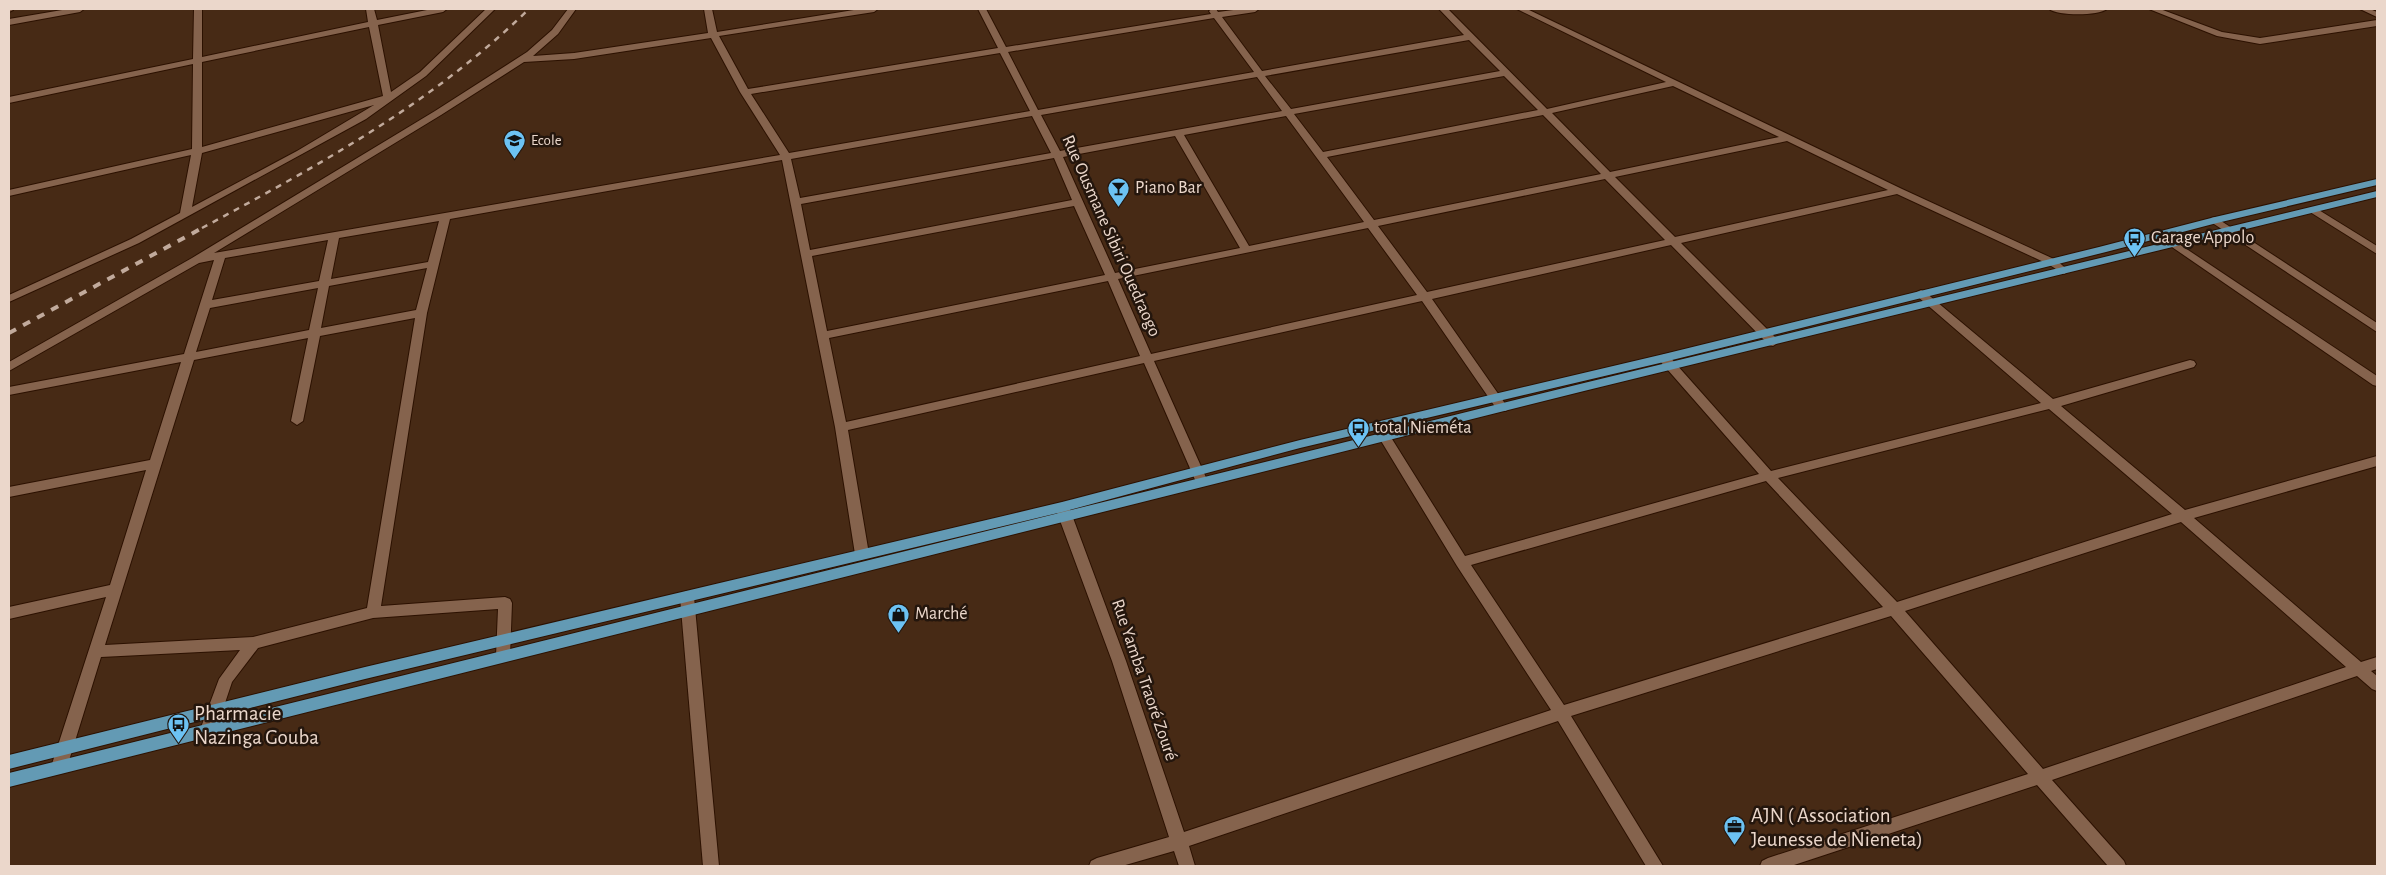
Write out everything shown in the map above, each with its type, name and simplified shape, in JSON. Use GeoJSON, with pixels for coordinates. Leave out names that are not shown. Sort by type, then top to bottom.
{"type":"FeatureCollection","features":[{"type":"Feature","properties":{"kind":"main road"},"geometry":{"type":"LineString","coordinates":[[9,762],[213,710],[505,640],[688,604],[1499,402],[1768,338],[1926,298],[2052,262],[2215,220],[2377,182]]}},
{"type":"Feature","properties":{"kind":"main road"},"geometry":{"type":"LineString","coordinates":[[1926,298],[2064,271],[2377,194]]}},
{"type":"Feature","properties":{"kind":"main road"},"geometry":{"type":"LineString","coordinates":[[9,780],[504,656],[862,554],[1064,511]]}},
{"type":"Feature","properties":{"kind":"street"},"geometry":{"type":"LineString","coordinates":[[9,22],[80,9]]}},
{"type":"Feature","properties":{"kind":"street"},"geometry":{"type":"LineString","coordinates":[[185,214],[197,151],[198,9]]}},
{"type":"Feature","properties":{"kind":"street"},"geometry":{"type":"LineString","coordinates":[[370,9],[388,98]]}},
{"type":"Feature","properties":{"kind":"street"},"geometry":{"type":"LineString","coordinates":[[9,100],[443,9]]}},
{"type":"Feature","properties":{"kind":"street"},"geometry":{"type":"LineString","coordinates":[[9,299],[135,241],[300,153],[363,117],[423,74],[491,9]]}},
{"type":"Feature","properties":{"kind":"street"},"geometry":{"type":"LineString","coordinates":[[9,367],[196,260],[406,133],[522,59],[548,40],[572,9]]}},
{"type":"Feature","properties":{"kind":"street"},"geometry":{"type":"LineString","coordinates":[[708,9],[713,34],[745,92],[786,156],[824,335],[862,554]]}},
{"type":"Feature","properties":{"kind":"street"},"geometry":{"type":"LineString","coordinates":[[522,59],[574,56],[874,9]]}},
{"type":"Feature","properties":{"kind":"street","name":"Rue Ousmane Sibiri Ouedraogo"},"geometry":{"type":"LineString","coordinates":[[982,9],[1001,50],[1057,155],[1200,477]]}},
{"type":"Feature","properties":{"kind":"street"},"geometry":{"type":"LineString","coordinates":[[745,92],[1001,50],[1214,12],[1255,9]]}},
{"type":"Feature","properties":{"kind":"street"},"geometry":{"type":"LineString","coordinates":[[1442,9],[1768,338]]}},
{"type":"Feature","properties":{"kind":"street"},"geometry":{"type":"LineString","coordinates":[[1521,9],[1898,191],[2052,262],[2064,271]]}},
{"type":"Feature","properties":{"kind":"street"},"geometry":{"type":"LineString","coordinates":[[2053,9],[2081,12],[2103,9]]}},
{"type":"Feature","properties":{"kind":"street"},"geometry":{"type":"LineString","coordinates":[[2153,9],[2220,34],[2260,41],[2377,22]]}},
{"type":"Feature","properties":{"kind":"street"},"geometry":{"type":"LineString","coordinates":[[2364,9],[2377,15]]}},
{"type":"Feature","properties":{"kind":"street"},"geometry":{"type":"LineString","coordinates":[[1214,12],[1424,296],[1499,402]]}},
{"type":"Feature","properties":{"kind":"street"},"geometry":{"type":"LineString","coordinates":[[196,260],[1470,37]]}},
{"type":"Feature","properties":{"kind":"street"},"geometry":{"type":"LineString","coordinates":[[797,202],[1178,134],[1506,72]]}},
{"type":"Feature","properties":{"kind":"street"},"geometry":{"type":"LineString","coordinates":[[1320,156],[1545,112],[1675,83]]}},
{"type":"Feature","properties":{"kind":"street"},"geometry":{"type":"LineString","coordinates":[[9,193],[197,151],[388,98]]}},
{"type":"Feature","properties":{"kind":"street"},"geometry":{"type":"LineString","coordinates":[[1178,134],[1246,250]]}},
{"type":"Feature","properties":{"kind":"street"},"geometry":{"type":"LineString","coordinates":[[824,335],[1788,138]]}},
{"type":"Feature","properties":{"kind":"street"},"geometry":{"type":"LineString","coordinates":[[841,427],[1898,191]]}},
{"type":"Feature","properties":{"kind":"street"},"geometry":{"type":"LineString","coordinates":[[806,254],[1077,202]]}},
{"type":"Feature","properties":{"kind":"street"},"geometry":{"type":"LineString","coordinates":[[2314,210],[2377,251]]}},
{"type":"Feature","properties":{"kind":"street"},"geometry":{"type":"LineString","coordinates":[[373,612],[421,313],[445,216]]}},
{"type":"Feature","properties":{"kind":"street"},"geometry":{"type":"LineString","coordinates":[[2215,220],[2377,328]]}},
{"type":"Feature","properties":{"kind":"street"},"geometry":{"type":"LineString","coordinates":[[297,421],[334,235]]}},
{"type":"Feature","properties":{"kind":"street"},"geometry":{"type":"LineString","coordinates":[[2173,243],[2377,382]]}},
{"type":"Feature","properties":{"kind":"street"},"geometry":{"type":"LineString","coordinates":[[59,767],[221,255]]}},
{"type":"Feature","properties":{"kind":"street"},"geometry":{"type":"LineString","coordinates":[[206,305],[433,264]]}},
{"type":"Feature","properties":{"kind":"street"},"geometry":{"type":"LineString","coordinates":[[1926,298],[2377,684]]}},
{"type":"Feature","properties":{"kind":"street"},"geometry":{"type":"LineString","coordinates":[[9,391],[421,313]]}},
{"type":"Feature","properties":{"kind":"street"},"geometry":{"type":"LineString","coordinates":[[1667,362],[1768,476],[1894,609],[2038,778],[2118,866]]}},
{"type":"Feature","properties":{"kind":"street"},"geometry":{"type":"LineString","coordinates":[[1462,562],[1768,476],[2052,404],[2190,364]]}},
{"type":"Feature","properties":{"kind":"street"},"geometry":{"type":"LineString","coordinates":[[1381,432],[1655,866]]}},
{"type":"Feature","properties":{"kind":"street"},"geometry":{"type":"LineString","coordinates":[[1097,866],[1178,842],[1560,713],[1894,609],[2183,516],[2377,462]]}},
{"type":"Feature","properties":{"kind":"street"},"geometry":{"type":"LineString","coordinates":[[9,492],[155,464]]}},
{"type":"Feature","properties":{"kind":"street","name":"Rue Yamba Traoré Zouré"},"geometry":{"type":"LineString","coordinates":[[1064,511],[1119,661],[1187,866]]}},
{"type":"Feature","properties":{"kind":"street"},"geometry":{"type":"LineString","coordinates":[[9,613],[116,589]]}},
{"type":"Feature","properties":{"kind":"street"},"geometry":{"type":"LineString","coordinates":[[96,651],[253,643],[373,612],[505,603],[504,656]]}},
{"type":"Feature","properties":{"kind":"street"},"geometry":{"type":"LineString","coordinates":[[688,604],[711,866]]}},
{"type":"Feature","properties":{"kind":"street"},"geometry":{"type":"LineString","coordinates":[[208,730],[213,710],[226,679],[253,643]]}},
{"type":"Feature","properties":{"kind":"street"},"geometry":{"type":"LineString","coordinates":[[1768,866],[2038,778],[2377,663]]}},
{"type":"Feature","properties":{"kind":"railway"},"geometry":{"type":"LineString","coordinates":[[202,228],[332,156],[414,103],[492,43],[529,9]]}},
{"type":"Feature","properties":{"kind":"railway"},"geometry":{"type":"LineString","coordinates":[[9,333],[204,227]]}},
{"type":"Feature","properties":{"kind":"place","name":"Ecole"},"geometry":{"type":"Point","coordinates":[515,159]}},
{"type":"Feature","properties":{"kind":"place","name":"Piano Bar"},"geometry":{"type":"Point","coordinates":[1119,207]}},
{"type":"Feature","properties":{"kind":"place","name":"Garage Appolo"},"geometry":{"type":"Point","coordinates":[2135,257]}},
{"type":"Feature","properties":{"kind":"place","name":"total Nieméta"},"geometry":{"type":"Point","coordinates":[1358,447]}},
{"type":"Feature","properties":{"kind":"place","name":"Marché"},"geometry":{"type":"Point","coordinates":[899,633]}},
{"type":"Feature","properties":{"kind":"place","name":"Pharmacie Nazinga Gouba"},"geometry":{"type":"Point","coordinates":[178,744]}},
{"type":"Feature","properties":{"kind":"place","name":"AJN ( Association Jeunesse de Nieneta)"},"geometry":{"type":"Point","coordinates":[1735,846]}}]}
